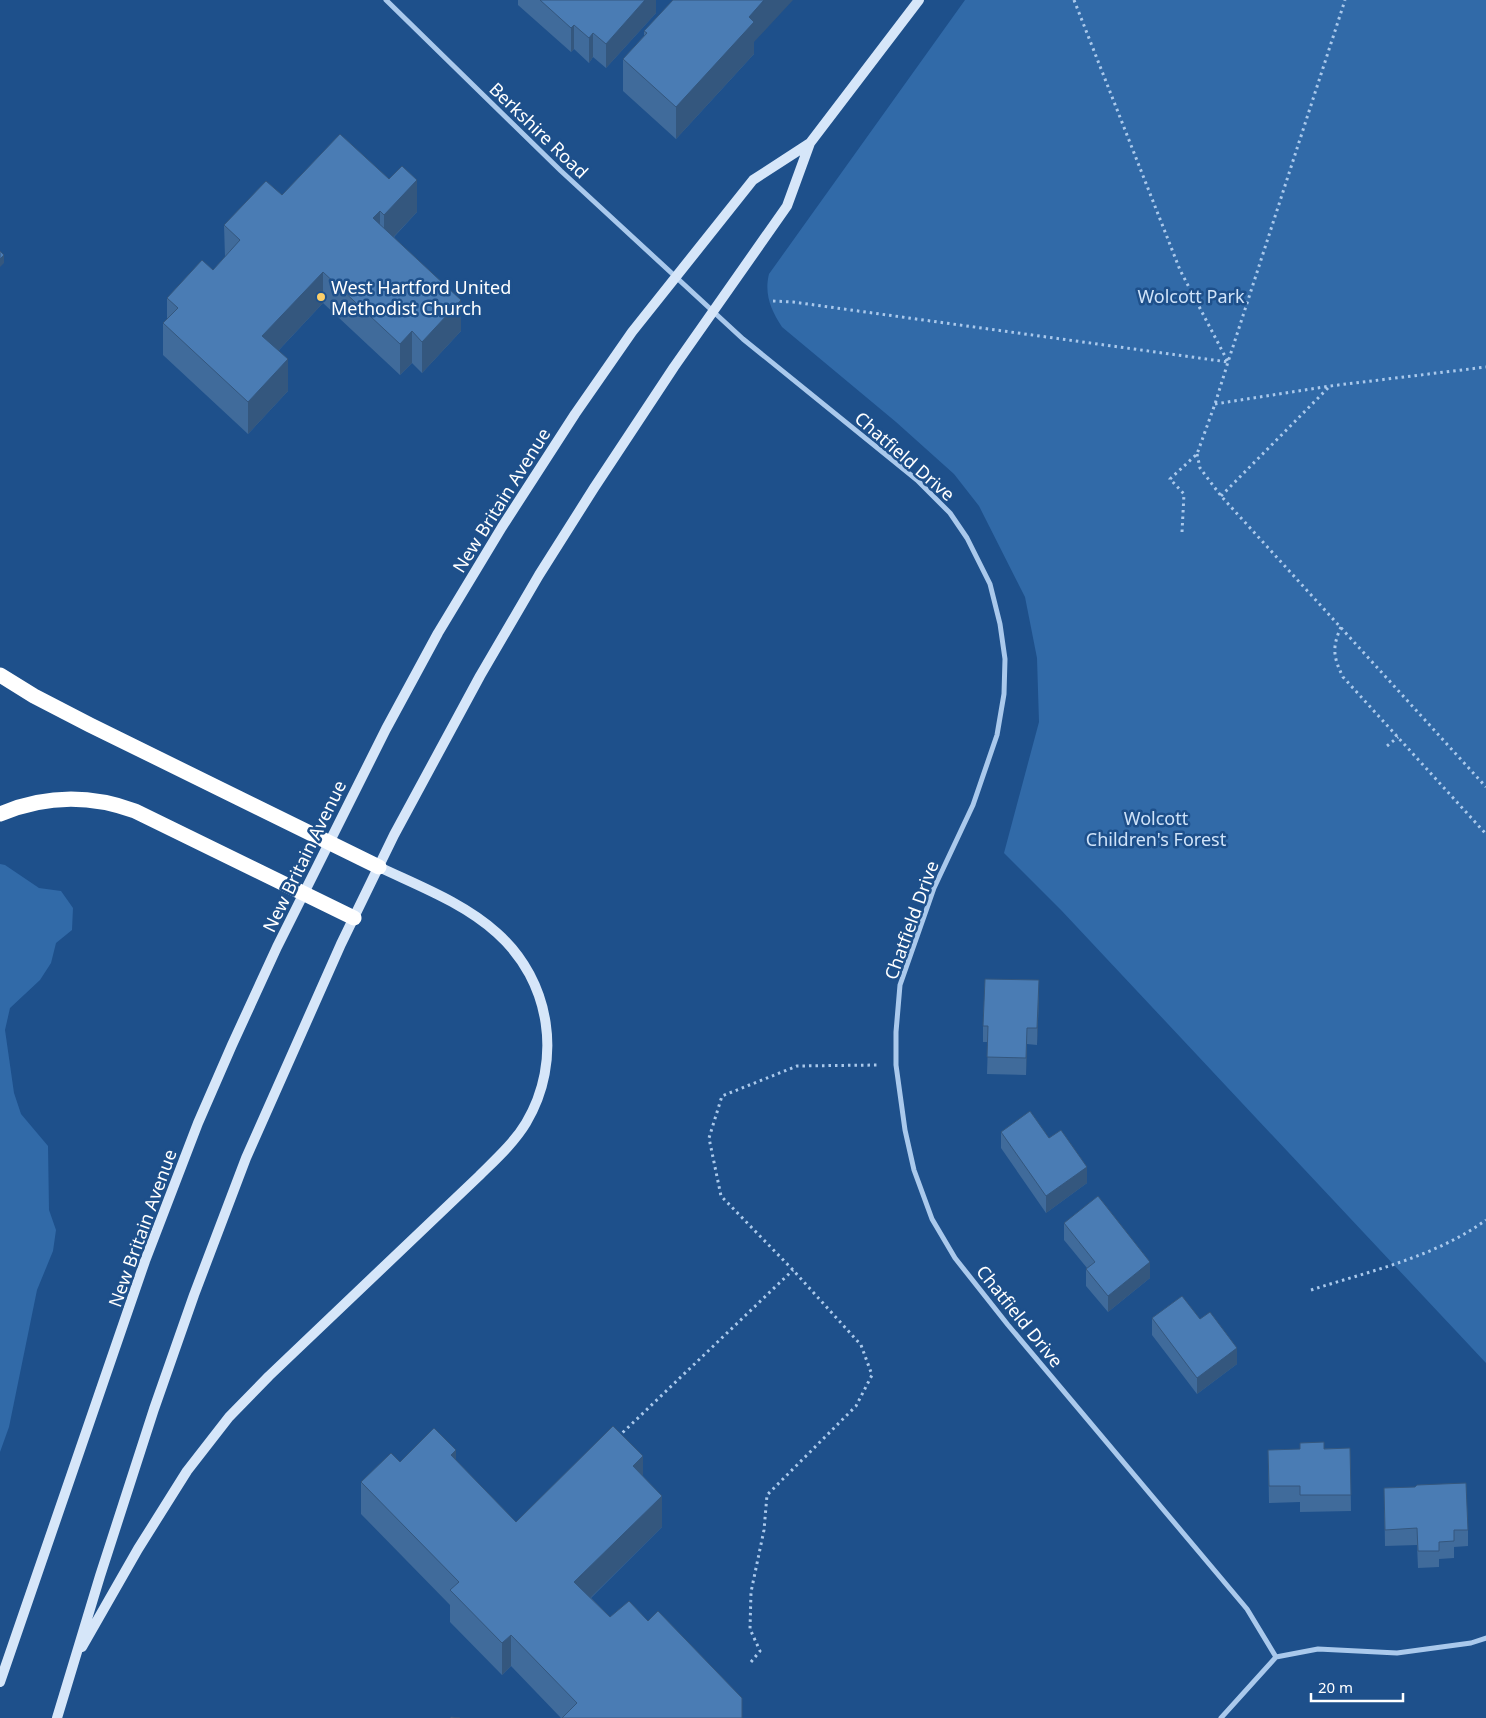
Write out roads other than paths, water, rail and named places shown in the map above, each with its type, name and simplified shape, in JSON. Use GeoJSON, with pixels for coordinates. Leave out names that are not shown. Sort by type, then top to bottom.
{"type":"FeatureCollection","features":[{"type":"Feature","properties":{"kind":"highway"},"geometry":{"type":"LineString","coordinates":[[0,675],[34,696],[90,725],[379,867]]}},
{"type":"Feature","properties":{"kind":"highway"},"geometry":{"type":"LineString","coordinates":[[0,814],[31,803],[56,798],[84,798],[109,802],[135,811],[354,918]]}},
{"type":"Feature","properties":{"kind":"main road","name":"New Britain Avenue"},"geometry":{"type":"LineString","coordinates":[[57,1718],[151,1418],[220,1224],[265,1112],[379,867],[443,743],[519,607],[594,488],[712,311],[787,206],[810,143],[920,0]]}},
{"type":"Feature","properties":{"kind":"main road","name":"New Britain Avenue"},"geometry":{"type":"LineString","coordinates":[[0,1682],[163,1213],[232,1045],[361,776],[412,680],[502,527],[588,394],[675,276],[753,180],[810,143]]}},
{"type":"Feature","properties":{"kind":"main road"},"geometry":{"type":"LineString","coordinates":[[73,1663],[165,1506],[187,1471],[219,1429],[269,1376],[479,1176],[526,1124],[540,1096],[548,1061],[546,1023],[538,991],[523,963],[506,942],[477,918],[452,903],[379,867]]}},
{"type":"Feature","properties":{"kind":"street","name":"Berkshire Road"},"geometry":{"type":"LineString","coordinates":[[386,0],[561,172],[675,276]]}},
{"type":"Feature","properties":{"kind":"street","name":"Chatfield Drive"},"geometry":{"type":"LineString","coordinates":[[675,276],[743,339],[917,480],[950,513],[967,538],[990,584],[1000,624],[1005,659],[1004,694],[997,735],[973,805],[934,888],[900,985],[896,1032],[896,1065],[905,1130],[914,1170],[932,1219],[955,1258],[1008,1325],[1246,1609],[1276,1657]]}},
{"type":"Feature","properties":{"kind":"street"},"geometry":{"type":"LineString","coordinates":[[1221,1718],[1276,1657],[1318,1649],[1397,1653],[1471,1643],[1486,1638]]}},
{"type":"Feature","properties":{"kind":"place","name":"West Hartford United Methodist Church"},"geometry":{"type":"Point","coordinates":[321,297]}},
{"type":"Feature","properties":{"kind":"park label","name":"Wolcott Park"},"geometry":{"type":"Point","coordinates":[1191,296]}},
{"type":"Feature","properties":{"kind":"park label","name":"Wolcott Children's Forest"},"geometry":{"type":"Point","coordinates":[1156,828]}}]}
